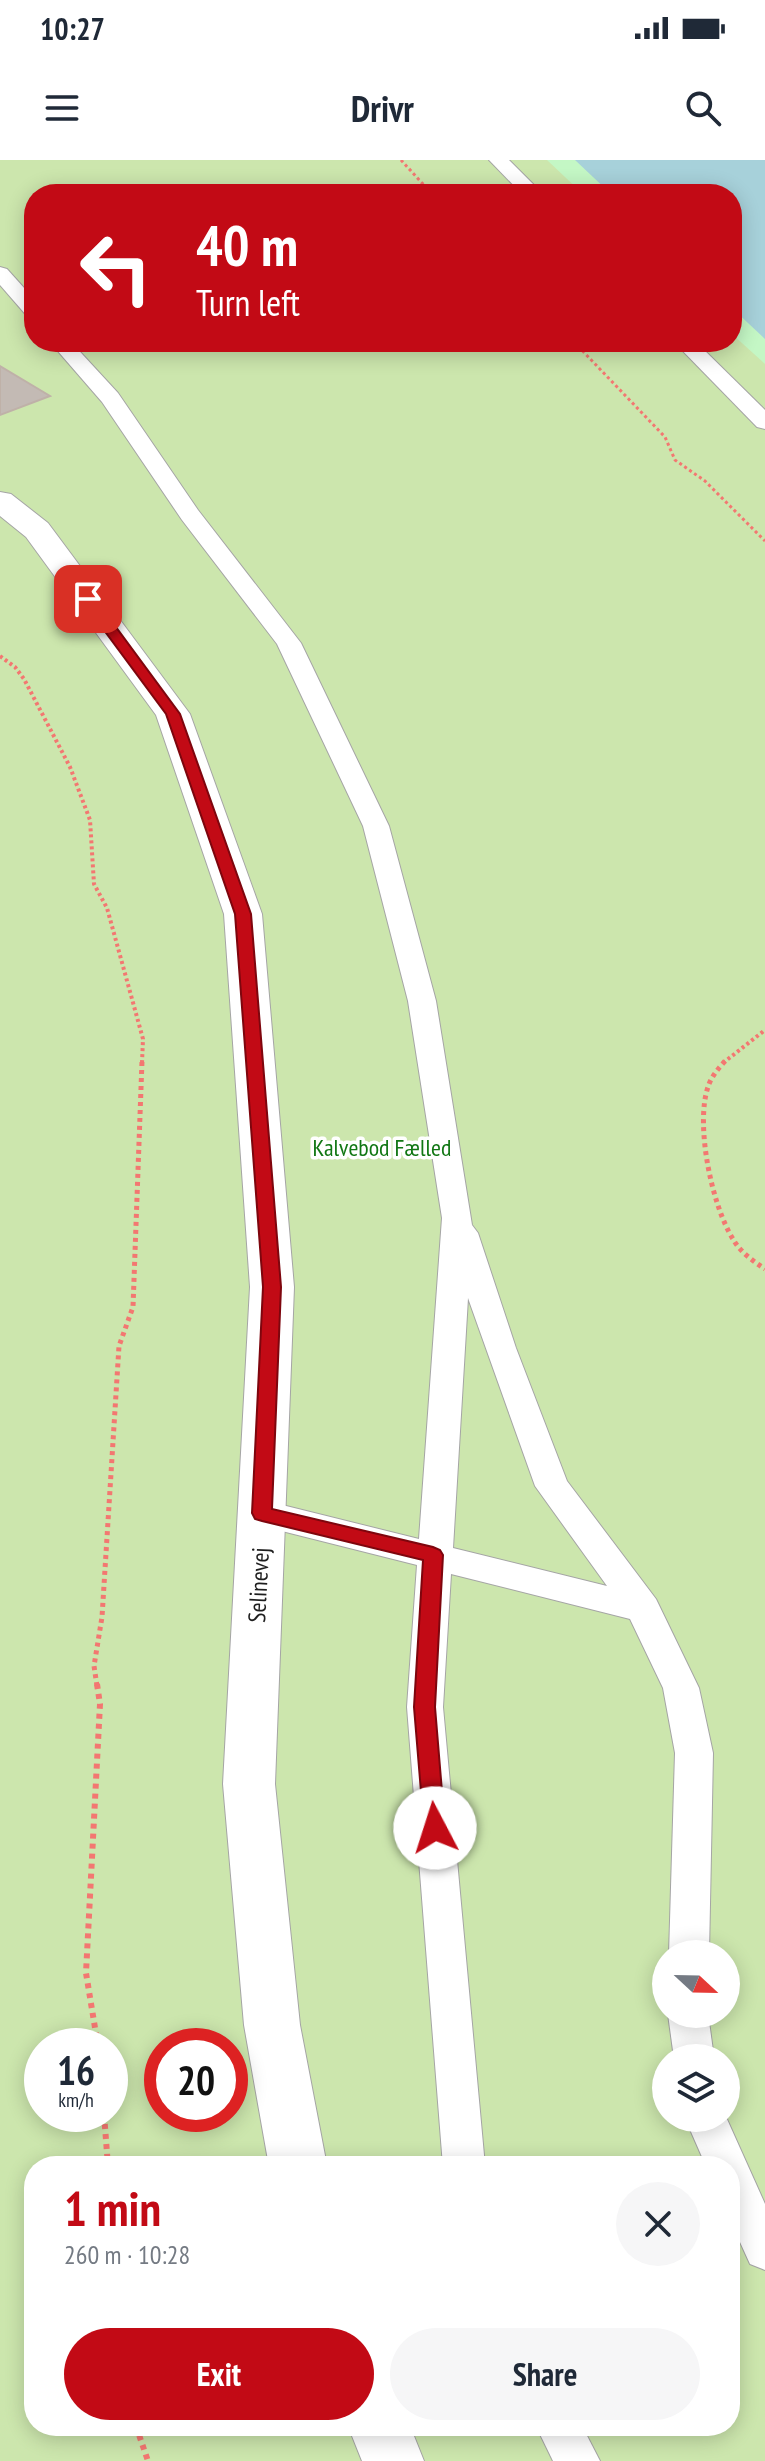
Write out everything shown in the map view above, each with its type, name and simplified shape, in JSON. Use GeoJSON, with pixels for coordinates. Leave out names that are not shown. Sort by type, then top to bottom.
{"type":"FeatureCollection","features":[{"type":"Feature","properties":{"kind":"street","name":"Selinevej"},"geometry":{"type":"LineString","coordinates":[[0,501],[37,530],[173,714],[243,914],[272,1287],[249,1784],[272,2025],[296,2156]]}},
{"type":"Feature","properties":{"kind":"street"},"geometry":{"type":"LineString","coordinates":[[383,2436],[393,2461]]}},
{"type":"Feature","properties":{"kind":"lane"},"geometry":{"type":"LineString","coordinates":[[498,160],[523,184]]}},
{"type":"Feature","properties":{"kind":"lane"},"geometry":{"type":"LineString","coordinates":[[0,273],[24,301]]}},
{"type":"Feature","properties":{"kind":"lane"},"geometry":{"type":"LineString","coordinates":[[69,352],[110,398],[190,515],[289,643],[376,826],[422,1001],[457,1218],[500,1348],[552,1486],[643,1609],[681,1688],[694,1753],[689,1940]]}},
{"type":"Feature","properties":{"kind":"lane"},"geometry":{"type":"LineString","coordinates":[[694,352],[765,422]]}},
{"type":"Feature","properties":{"kind":"lane"},"geometry":{"type":"LineString","coordinates":[[457,1218],[425,1707],[463,2156]]}},
{"type":"Feature","properties":{"kind":"lane"},"geometry":{"type":"LineString","coordinates":[[262,1513],[643,1609]]}},
{"type":"Feature","properties":{"kind":"lane"},"geometry":{"type":"LineString","coordinates":[[712,2132],[723,2156]]}},
{"type":"Feature","properties":{"kind":"lane"},"geometry":{"type":"LineString","coordinates":[[740,2196],[765,2250]]}},
{"type":"Feature","properties":{"kind":"lane"},"geometry":{"type":"LineString","coordinates":[[563,2436],[577,2461]]}},
{"type":"Feature","properties":{"kind":"path"},"geometry":{"type":"LineString","coordinates":[[401,160],[423,184]]}},
{"type":"Feature","properties":{"kind":"path"},"geometry":{"type":"LineString","coordinates":[[584,352],[665,437],[675,460],[705,481],[765,541]]}},
{"type":"Feature","properties":{"kind":"path"},"geometry":{"type":"LineString","coordinates":[[0,656],[15,667],[24,679],[75,780],[90,820],[94,884],[107,908],[143,1039],[133,1307],[119,1346],[102,1617],[94,1666],[100,1704],[86,1973],[95,2028]]}},
{"type":"Feature","properties":{"kind":"path"},"geometry":{"type":"LineString","coordinates":[[765,1030],[722,1062],[707,1087],[704,1129],[721,1217],[734,1242],[765,1269]]}},
{"type":"Feature","properties":{"kind":"path"},"geometry":{"type":"LineString","coordinates":[[105,2132],[107,2156]]}},
{"type":"Feature","properties":{"kind":"path"},"geometry":{"type":"LineString","coordinates":[[139,2436],[148,2461]]}},
{"type":"Feature","properties":{"kind":"green space","name":"Kalvebod Fælled"},"geometry":{"type":"Polygon","coordinates":[[[0,160],[575,160],[600,184],[24,184],[24,352],[742,352],[742,317],[765,339],[765,2461],[0,2461],[0,160]]]}},
{"type":"Feature","properties":{"kind":"green space"},"geometry":{"type":"Polygon","coordinates":[[[547,160],[765,160],[765,364],[742,343],[742,184],[572,184],[547,160]]]}},
{"type":"Feature","properties":{"kind":"water"},"geometry":{"type":"Polygon","coordinates":[[[575,160],[765,160],[765,339],[742,317],[742,184],[600,184],[575,160]]]}},
{"type":"Feature","properties":{"kind":"building"},"geometry":{"type":"Polygon","coordinates":[[[0,366],[50,396],[0,415],[0,366]]]}},
{"type":"Feature","properties":{"kind":"route"},"geometry":{"type":"LineString","coordinates":[[88,599],[173,714],[243,914],[272,1287],[262,1513],[433,1555],[425,1707],[435,1828]]}}]}
